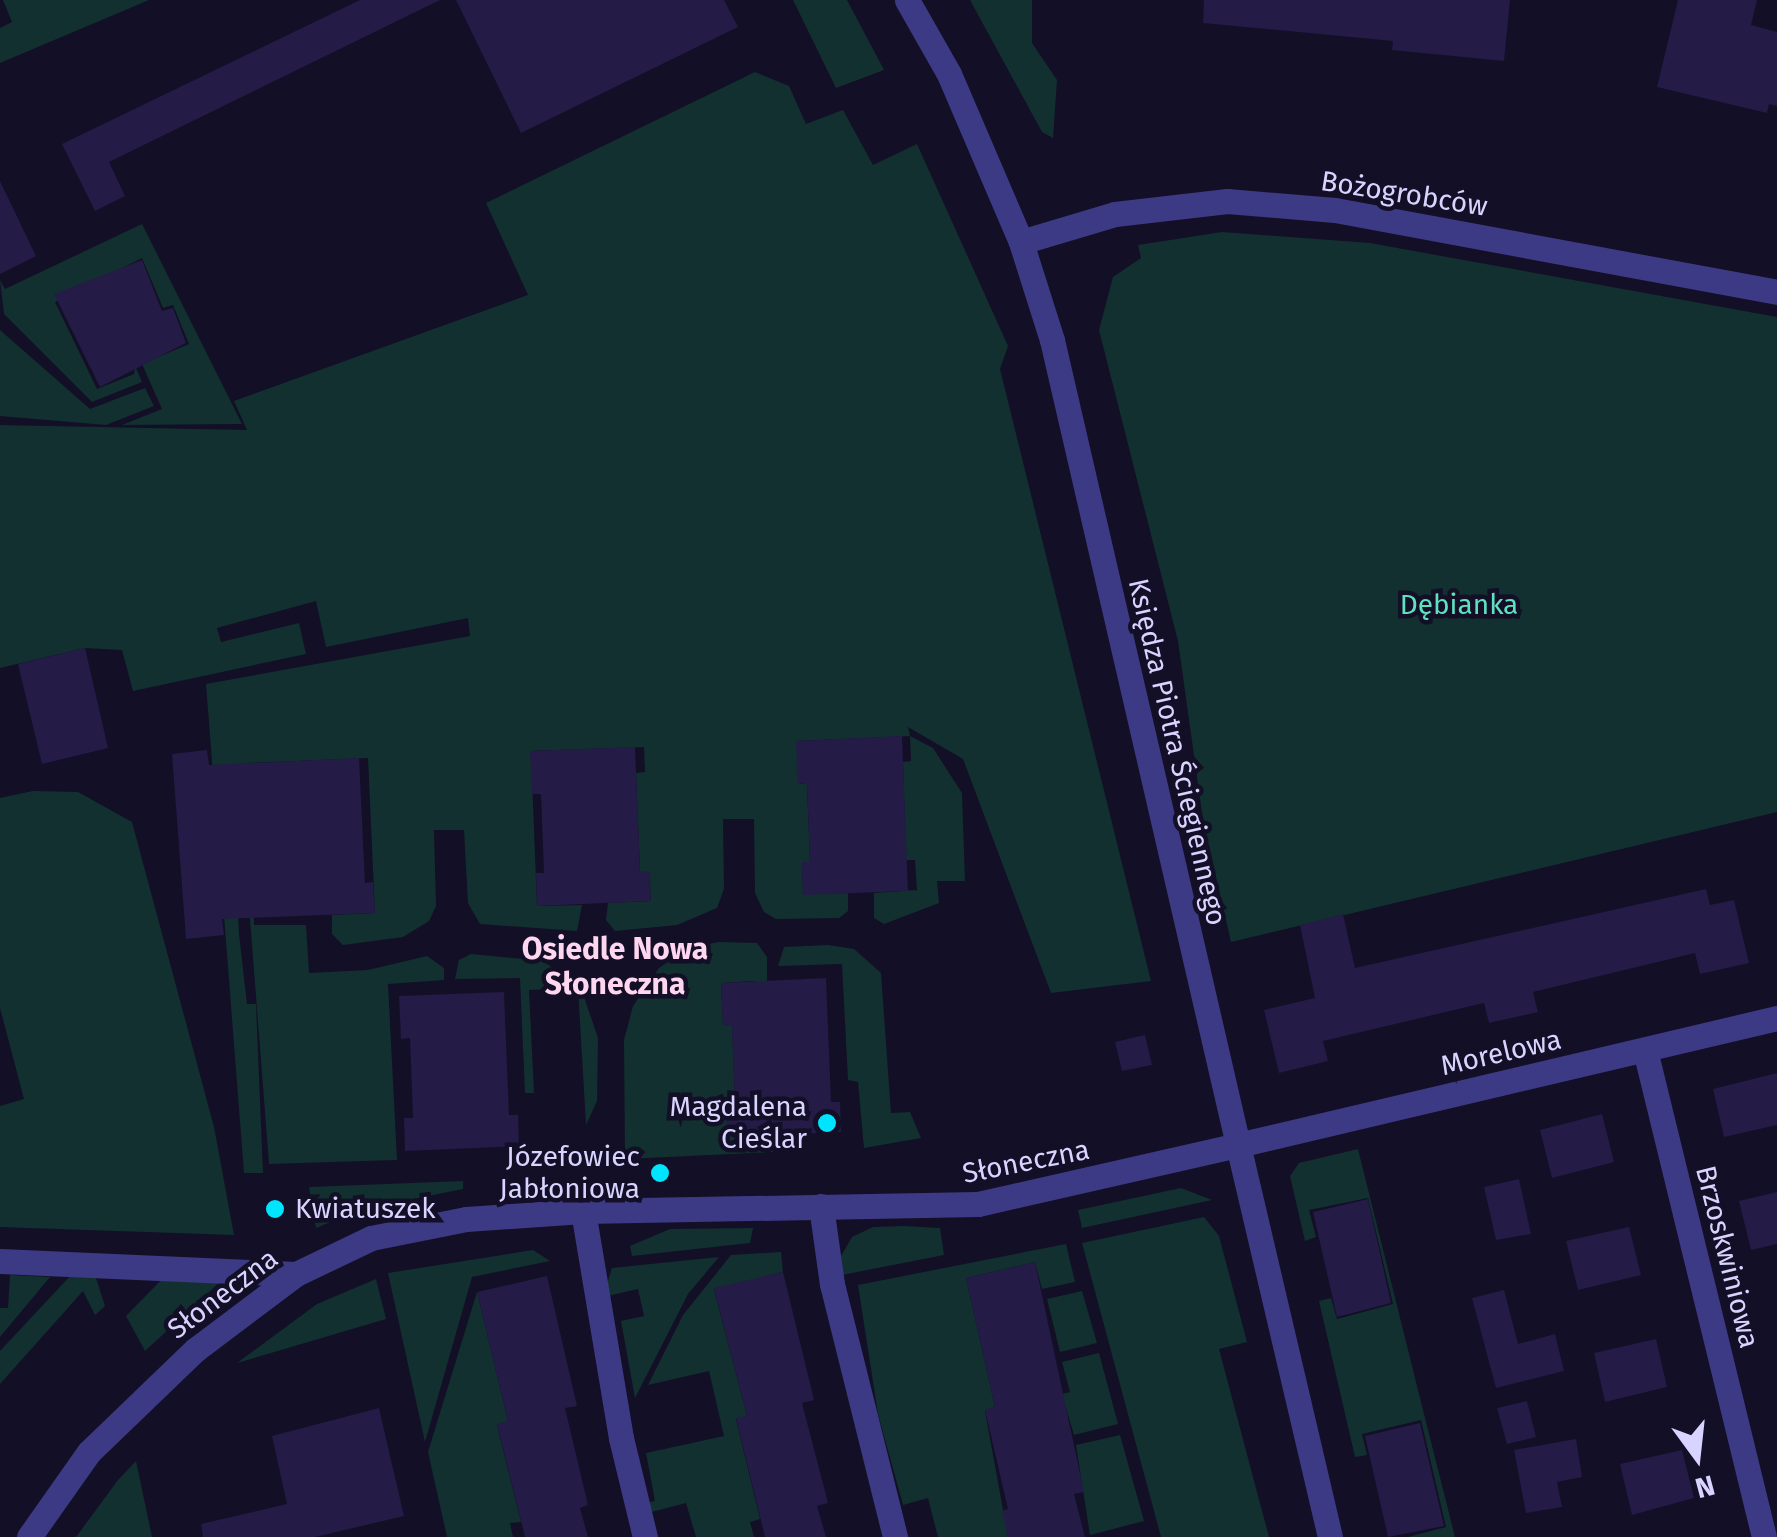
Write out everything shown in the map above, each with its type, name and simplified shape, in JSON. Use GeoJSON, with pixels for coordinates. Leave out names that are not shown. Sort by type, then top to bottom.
{"type":"FeatureCollection","features":[{"type":"Feature","properties":{"kind":"street","name":"Księdza Piotra Ściegiennego"},"geometry":{"type":"LineString","coordinates":[[907,0],[949,74],[1021,242],[1052,340],[1330,1537]]}},
{"type":"Feature","properties":{"kind":"street","name":"Bożogrobców"},"geometry":{"type":"LineString","coordinates":[[1021,242],[1115,214],[1227,201],[1335,210],[1777,292]]}},
{"type":"Feature","properties":{"kind":"street","name":"Morelowa"},"geometry":{"type":"LineString","coordinates":[[1238,1145],[1777,1018]]}},
{"type":"Feature","properties":{"kind":"street","name":"Brzoskwiniowa"},"geometry":{"type":"LineString","coordinates":[[1645,1050],[1764,1537]]}},
{"type":"Feature","properties":{"kind":"street","name":"Słoneczna"},"geometry":{"type":"LineString","coordinates":[[29,1537],[90,1452],[195,1350],[296,1274],[371,1238],[466,1219],[584,1211],[978,1204],[1238,1145]]}},
{"type":"Feature","properties":{"kind":"street"},"geometry":{"type":"LineString","coordinates":[[821,1206],[832,1284],[895,1537]]}},
{"type":"Feature","properties":{"kind":"street"},"geometry":{"type":"LineString","coordinates":[[584,1211],[610,1381],[645,1537]]}},
{"type":"Feature","properties":{"kind":"street"},"geometry":{"type":"LineString","coordinates":[[0,1261],[296,1274]]}},
{"type":"Feature","properties":{"kind":"green space"},"geometry":{"type":"Polygon","coordinates":[[[3,0],[149,0],[0,63],[0,28],[12,22],[3,0]]]}},
{"type":"Feature","properties":{"kind":"green space"},"geometry":{"type":"Polygon","coordinates":[[[793,0],[847,0],[884,70],[836,88],[793,0]]]}},
{"type":"Feature","properties":{"kind":"green space"},"geometry":{"type":"Polygon","coordinates":[[[970,0],[1032,0],[1032,43],[1057,80],[1053,138],[1042,132],[970,0]]]}},
{"type":"Feature","properties":{"kind":"green space"},"geometry":{"type":"Polygon","coordinates":[[[755,72],[789,86],[806,124],[843,110],[873,165],[917,144],[1008,346],[1000,369],[1151,981],[1051,993],[963,759],[908,727],[910,736],[797,741],[799,784],[807,783],[810,862],[802,863],[803,894],[848,893],[848,911],[839,918],[776,919],[764,912],[755,893],[754,819],[723,819],[724,889],[717,908],[677,925],[615,931],[606,920],[608,903],[651,901],[649,871],[640,871],[636,773],[645,772],[644,747],[531,751],[537,906],[582,905],[577,931],[480,924],[468,903],[464,830],[434,830],[436,906],[429,921],[403,937],[343,945],[332,934],[332,915],[375,913],[368,758],[247,763],[254,925],[306,925],[309,973],[368,970],[427,956],[444,968],[444,980],[388,984],[397,1160],[269,1164],[238,764],[231,764],[239,934],[247,1004],[256,1004],[263,1173],[244,1173],[206,684],[470,636],[468,618],[326,647],[316,601],[217,628],[221,642],[299,623],[306,654],[133,691],[122,650],[85,648],[0,668],[0,425],[247,430],[234,401],[528,295],[486,203],[755,72]]]}},
{"type":"Feature","properties":{"kind":"green space"},"geometry":{"type":"Polygon","coordinates":[[[142,224],[242,424],[122,425],[162,409],[142,364],[189,344],[173,305],[163,308],[142,258],[55,302],[97,389],[134,374],[135,366],[142,382],[92,402],[4,314],[0,280],[5,289],[142,224]]]}},
{"type":"Feature","properties":{"kind":"green space","name":"Dębianka"},"geometry":{"type":"Polygon","coordinates":[[[1222,232],[1370,243],[1777,317],[1777,812],[1231,942],[1203,820],[1178,641],[1099,330],[1113,277],[1141,258],[1138,245],[1222,232]]]}},
{"type":"Feature","properties":{"kind":"green space"},"geometry":{"type":"Polygon","coordinates":[[[0,330],[90,409],[145,388],[154,406],[106,425],[0,416],[0,330]]]}},
{"type":"Feature","properties":{"kind":"green space"},"geometry":{"type":"Polygon","coordinates":[[[910,736],[933,748],[962,793],[965,881],[937,881],[939,903],[884,924],[874,918],[874,893],[917,890],[915,860],[906,860],[903,762],[911,761],[910,736]]]}},
{"type":"Feature","properties":{"kind":"green space"},"geometry":{"type":"Polygon","coordinates":[[[33,791],[78,792],[132,822],[214,1127],[234,1235],[0,1227],[0,1106],[24,1099],[0,1008],[0,798],[33,791]]]}},
{"type":"Feature","properties":{"kind":"green space"},"geometry":{"type":"Polygon","coordinates":[[[719,942],[757,943],[767,957],[767,990],[754,981],[721,983],[723,1025],[732,1025],[735,1104],[728,1137],[773,1135],[773,1152],[625,1159],[624,1040],[633,1006],[659,968],[689,948],[719,942]]]}},
{"type":"Feature","properties":{"kind":"green space"},"geometry":{"type":"Polygon","coordinates":[[[828,945],[854,949],[881,973],[891,1113],[910,1112],[921,1138],[864,1148],[858,1082],[848,1080],[842,964],[778,966],[784,947],[828,945]]]}},
{"type":"Feature","properties":{"kind":"green space"},"geometry":{"type":"Polygon","coordinates":[[[471,954],[543,961],[581,988],[598,1038],[597,1101],[586,1125],[578,988],[529,990],[534,1093],[525,1093],[520,978],[455,979],[459,960],[471,954]]]}},
{"type":"Feature","properties":{"kind":"green space"},"geometry":{"type":"Polygon","coordinates":[[[1358,1149],[1455,1537],[1408,1537],[1446,1527],[1421,1420],[1362,1434],[1367,1455],[1355,1457],[1319,1301],[1331,1298],[1337,1319],[1393,1304],[1368,1198],[1309,1210],[1316,1237],[1305,1241],[1290,1176],[1299,1163],[1358,1149]]]}},
{"type":"Feature","properties":{"kind":"green space"},"geometry":{"type":"Polygon","coordinates":[[[463,1181],[463,1189],[363,1209],[316,1228],[309,1187],[463,1181]]]}},
{"type":"Feature","properties":{"kind":"green space"},"geometry":{"type":"Polygon","coordinates":[[[1181,1188],[1212,1200],[1082,1228],[1078,1210],[1181,1188]]]}},
{"type":"Feature","properties":{"kind":"green space"},"geometry":{"type":"Polygon","coordinates":[[[1204,1217],[1219,1236],[1247,1342],[1219,1349],[1269,1537],[1161,1537],[1082,1243],[1204,1217]]]}},
{"type":"Feature","properties":{"kind":"green space"},"geometry":{"type":"Polygon","coordinates":[[[873,1227],[940,1228],[944,1255],[842,1275],[841,1256],[852,1237],[873,1227]]]}},
{"type":"Feature","properties":{"kind":"green space"},"geometry":{"type":"Polygon","coordinates":[[[753,1228],[750,1243],[632,1256],[630,1246],[670,1229],[753,1228]]]}},
{"type":"Feature","properties":{"kind":"green space"},"geometry":{"type":"Polygon","coordinates":[[[1066,1244],[1075,1282],[1042,1289],[1035,1262],[966,1278],[995,1407],[985,1411],[1008,1537],[938,1537],[928,1498],[903,1505],[878,1414],[858,1285],[1066,1244]]]}},
{"type":"Feature","properties":{"kind":"green space"},"geometry":{"type":"Polygon","coordinates":[[[533,1250],[550,1261],[472,1277],[425,1442],[388,1273],[533,1250]]]}},
{"type":"Feature","properties":{"kind":"green space"},"geometry":{"type":"Polygon","coordinates":[[[781,1252],[783,1272],[714,1289],[747,1416],[736,1419],[760,1519],[750,1522],[754,1537],[696,1537],[686,1503],[644,1514],[641,1504],[655,1501],[646,1453],[724,1436],[709,1371],[648,1385],[683,1315],[731,1255],[781,1252]]]}},
{"type":"Feature","properties":{"kind":"green space"},"geometry":{"type":"Polygon","coordinates":[[[719,1257],[688,1294],[635,1398],[621,1321],[644,1316],[638,1289],[603,1297],[612,1268],[719,1257]]]}},
{"type":"Feature","properties":{"kind":"green space"},"geometry":{"type":"Polygon","coordinates":[[[72,1274],[96,1278],[105,1306],[95,1315],[83,1291],[0,1384],[0,1351],[72,1274]]]}},
{"type":"Feature","properties":{"kind":"green space"},"geometry":{"type":"Polygon","coordinates":[[[10,1275],[50,1277],[0,1337],[0,1308],[8,1308],[10,1275]]]}},
{"type":"Feature","properties":{"kind":"green space"},"geometry":{"type":"Polygon","coordinates":[[[165,1276],[220,1282],[145,1351],[126,1316],[165,1276]]]}},
{"type":"Feature","properties":{"kind":"green space"},"geometry":{"type":"Polygon","coordinates":[[[376,1279],[386,1319],[237,1363],[317,1304],[376,1279]]]}},
{"type":"Feature","properties":{"kind":"green space"},"geometry":{"type":"Polygon","coordinates":[[[1082,1291],[1097,1343],[1060,1352],[1047,1299],[1082,1291]]]}},
{"type":"Feature","properties":{"kind":"green space"},"geometry":{"type":"Polygon","coordinates":[[[477,1292],[508,1421],[497,1425],[521,1522],[510,1523],[513,1537],[447,1537],[428,1452],[477,1292]]]}},
{"type":"Feature","properties":{"kind":"green space"},"geometry":{"type":"Polygon","coordinates":[[[1099,1353],[1118,1424],[1074,1435],[1062,1394],[1070,1392],[1062,1362],[1099,1353]]]}},
{"type":"Feature","properties":{"kind":"green space"},"geometry":{"type":"Polygon","coordinates":[[[1120,1435],[1144,1521],[1090,1535],[1076,1445],[1120,1435]]]}},
{"type":"Feature","properties":{"kind":"green space"},"geometry":{"type":"Polygon","coordinates":[[[136,1461],[152,1537],[76,1537],[118,1480],[136,1461]]]}},
{"type":"Feature","properties":{"kind":"building"},"geometry":{"type":"Polygon","coordinates":[[[360,0],[440,0],[109,162],[125,196],[95,211],[62,144],[360,0]]]}},
{"type":"Feature","properties":{"kind":"building"},"geometry":{"type":"Polygon","coordinates":[[[456,0],[724,0],[738,27],[521,133],[456,0]]]}},
{"type":"Feature","properties":{"kind":"building"},"geometry":{"type":"Polygon","coordinates":[[[1204,0],[1510,0],[1504,61],[1392,50],[1393,41],[1203,23],[1204,0]]]}},
{"type":"Feature","properties":{"kind":"building"},"geometry":{"type":"Polygon","coordinates":[[[1678,0],[1757,0],[1751,25],[1777,32],[1777,106],[1769,104],[1767,113],[1657,87],[1678,0]]]}},
{"type":"Feature","properties":{"kind":"building"},"geometry":{"type":"Polygon","coordinates":[[[0,181],[36,256],[0,274],[0,181]]]}},
{"type":"Feature","properties":{"kind":"building"},"geometry":{"type":"Polygon","coordinates":[[[142,260],[162,311],[173,308],[186,343],[100,387],[54,294],[142,260]]]}},
{"type":"Feature","properties":{"kind":"building"},"geometry":{"type":"Polygon","coordinates":[[[85,648],[108,748],[42,764],[18,664],[85,648]]]}},
{"type":"Feature","properties":{"kind":"building"},"geometry":{"type":"Polygon","coordinates":[[[902,736],[908,891],[803,895],[802,862],[810,862],[807,783],[798,784],[796,741],[902,736]]]}},
{"type":"Feature","properties":{"kind":"building"},"geometry":{"type":"Polygon","coordinates":[[[635,747],[640,871],[649,871],[651,901],[537,906],[536,873],[544,873],[541,794],[532,794],[530,751],[635,747]]]}},
{"type":"Feature","properties":{"kind":"building"},"geometry":{"type":"Polygon","coordinates":[[[207,750],[209,765],[359,758],[365,883],[373,882],[375,913],[222,919],[224,935],[186,939],[172,754],[207,750]]]}},
{"type":"Feature","properties":{"kind":"building"},"geometry":{"type":"Polygon","coordinates":[[[1706,889],[1710,905],[1734,900],[1749,963],[1700,974],[1695,953],[1533,992],[1538,1012],[1489,1023],[1484,1003],[1323,1041],[1328,1061],[1279,1073],[1264,1010],[1315,998],[1300,925],[1343,914],[1355,968],[1706,889]]]}},
{"type":"Feature","properties":{"kind":"building"},"geometry":{"type":"Polygon","coordinates":[[[826,978],[831,1102],[840,1102],[841,1132],[727,1137],[726,1105],[735,1104],[732,1025],[723,1026],[721,983],[826,978]]]}},
{"type":"Feature","properties":{"kind":"building"},"geometry":{"type":"Polygon","coordinates":[[[504,992],[509,1115],[518,1115],[519,1146],[405,1151],[404,1118],[413,1118],[410,1038],[401,1039],[399,996],[504,992]]]}},
{"type":"Feature","properties":{"kind":"building"},"geometry":{"type":"Polygon","coordinates":[[[1145,1035],[1152,1065],[1122,1071],[1115,1042],[1145,1035]]]}},
{"type":"Feature","properties":{"kind":"building"},"geometry":{"type":"Polygon","coordinates":[[[1777,1073],[1777,1125],[1724,1137],[1713,1089],[1777,1073]]]}},
{"type":"Feature","properties":{"kind":"building"},"geometry":{"type":"Polygon","coordinates":[[[1602,1114],[1614,1162],[1552,1178],[1540,1130],[1602,1114]]]}},
{"type":"Feature","properties":{"kind":"building"},"geometry":{"type":"Polygon","coordinates":[[[1519,1179],[1531,1234],[1496,1240],[1484,1187],[1519,1179]]]}},
{"type":"Feature","properties":{"kind":"building"},"geometry":{"type":"Polygon","coordinates":[[[1777,1192],[1777,1244],[1751,1250],[1739,1201],[1777,1192]]]}},
{"type":"Feature","properties":{"kind":"building"},"geometry":{"type":"Polygon","coordinates":[[[1368,1199],[1391,1303],[1337,1317],[1313,1212],[1368,1199]]]}},
{"type":"Feature","properties":{"kind":"building"},"geometry":{"type":"Polygon","coordinates":[[[1629,1227],[1641,1275],[1578,1290],[1566,1241],[1629,1227]]]}},
{"type":"Feature","properties":{"kind":"building"},"geometry":{"type":"Polygon","coordinates":[[[1035,1262],[1084,1492],[1074,1494],[1085,1537],[1008,1537],[1002,1511],[1008,1509],[985,1410],[995,1407],[966,1278],[1035,1262]]]}},
{"type":"Feature","properties":{"kind":"building"},"geometry":{"type":"Polygon","coordinates":[[[783,1272],[814,1400],[802,1403],[828,1503],[817,1506],[826,1537],[765,1537],[736,1418],[747,1416],[714,1288],[783,1272]]]}},
{"type":"Feature","properties":{"kind":"building"},"geometry":{"type":"Polygon","coordinates":[[[547,1276],[577,1406],[565,1408],[588,1505],[580,1508],[588,1537],[525,1537],[497,1424],[508,1421],[477,1292],[547,1276]]]}},
{"type":"Feature","properties":{"kind":"building"},"geometry":{"type":"Polygon","coordinates":[[[1504,1290],[1518,1344],[1555,1334],[1564,1371],[1496,1388],[1472,1298],[1504,1290]]]}},
{"type":"Feature","properties":{"kind":"building"},"geometry":{"type":"Polygon","coordinates":[[[1656,1339],[1667,1387],[1605,1402],[1594,1353],[1656,1339]]]}},
{"type":"Feature","properties":{"kind":"building"},"geometry":{"type":"Polygon","coordinates":[[[1527,1401],[1536,1437],[1507,1444],[1497,1408],[1527,1401]]]}},
{"type":"Feature","properties":{"kind":"building"},"geometry":{"type":"Polygon","coordinates":[[[379,1408],[404,1516],[315,1537],[203,1537],[201,1524],[287,1504],[272,1436],[379,1408]]]}},
{"type":"Feature","properties":{"kind":"building"},"geometry":{"type":"Polygon","coordinates":[[[1420,1423],[1444,1526],[1388,1537],[1365,1436],[1420,1423]]]}},
{"type":"Feature","properties":{"kind":"building"},"geometry":{"type":"Polygon","coordinates":[[[1576,1439],[1582,1477],[1557,1482],[1562,1507],[1526,1513],[1514,1450],[1576,1439]]]}},
{"type":"Feature","properties":{"kind":"building"},"geometry":{"type":"Polygon","coordinates":[[[1682,1450],[1694,1498],[1632,1515],[1620,1464],[1682,1450]]]}},
{"type":"Feature","properties":{"kind":"place","name":"Magdalena Cieślar"},"geometry":{"type":"Point","coordinates":[827,1123]}},
{"type":"Feature","properties":{"kind":"place","name":"Józefowiec Jabłoniowa"},"geometry":{"type":"Point","coordinates":[660,1173]}},
{"type":"Feature","properties":{"kind":"place","name":"Kwiatuszek"},"geometry":{"type":"Point","coordinates":[275,1209]}},
{"type":"Feature","properties":{"kind":"district","name":"Osiedle Nowa Słoneczna"},"geometry":{"type":"Point","coordinates":[615,966]}}]}
